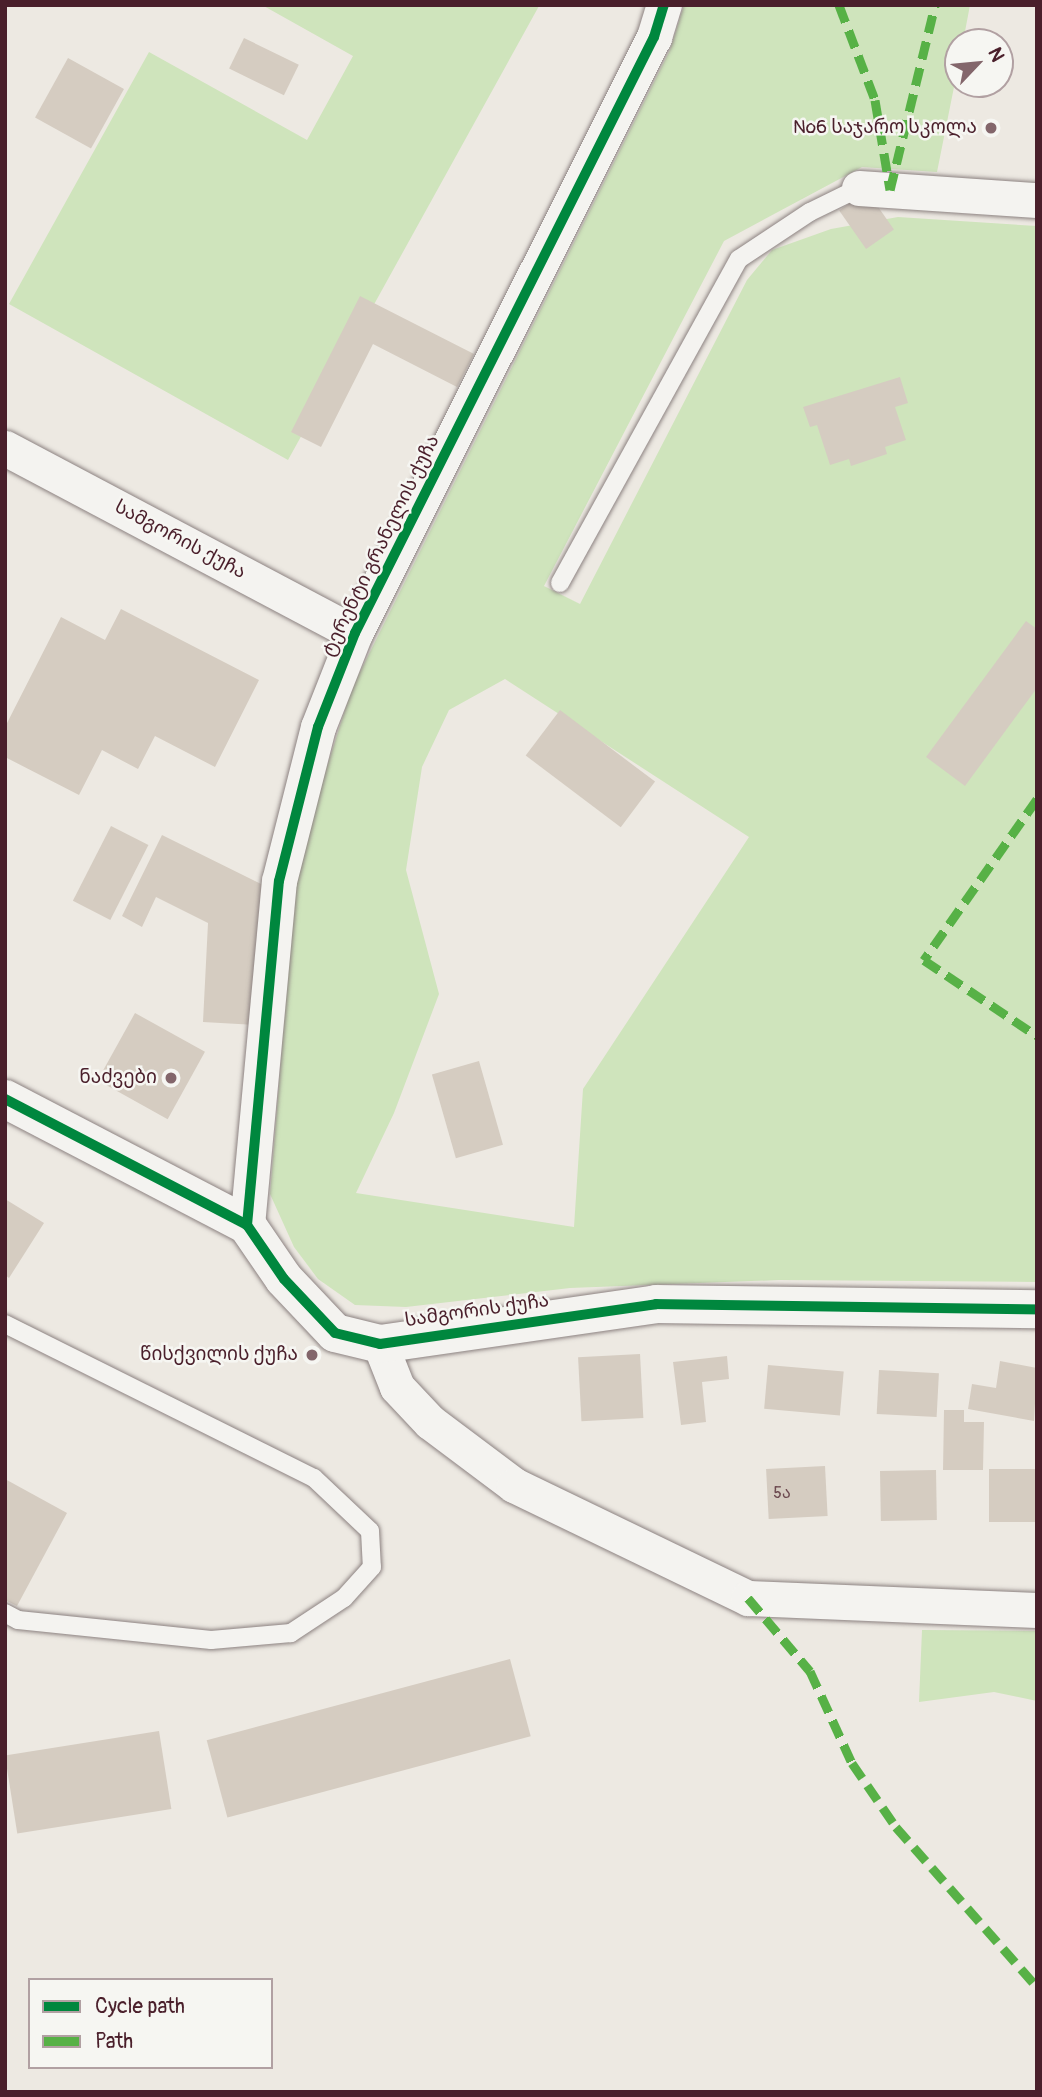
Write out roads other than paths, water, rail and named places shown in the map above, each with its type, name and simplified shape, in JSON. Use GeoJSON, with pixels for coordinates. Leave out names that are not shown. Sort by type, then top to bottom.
{"type":"FeatureCollection","features":[{"type":"Feature","properties":{"kind":"street","name":"ტერენტი გრანელის ქუჩა"},"geometry":{"type":"LineString","coordinates":[[247,1224],[279,881],[318,727],[355,632],[654,37],[664,5]]}},
{"type":"Feature","properties":{"kind":"street"},"geometry":{"type":"LineString","coordinates":[[859,188],[1037,200]]}},
{"type":"Feature","properties":{"kind":"street","name":"სამგორის ქუჩა"},"geometry":{"type":"LineString","coordinates":[[5,448],[355,632]]}},
{"type":"Feature","properties":{"kind":"street","name":"სამგორის ქუჩა"},"geometry":{"type":"LineString","coordinates":[[10,1110],[247,1224],[285,1279],[335,1333],[380,1344],[656,1304],[1037,1309]]}},
{"type":"Feature","properties":{"kind":"street","name":"სამგორის ქუჩა"},"geometry":{"type":"LineString","coordinates":[[380,1344],[397,1387],[430,1422],[514,1485],[748,1598],[1037,1610]]}},
{"type":"Feature","properties":{"kind":"lane"},"geometry":{"type":"LineString","coordinates":[[560,583],[739,259],[810,212],[859,188]]}},
{"type":"Feature","properties":{"kind":"lane"},"geometry":{"type":"LineString","coordinates":[[5,1324],[313,1478],[370,1531],[372,1567],[344,1598],[290,1633],[211,1640],[18,1620],[5,1613]]}},
{"type":"Feature","properties":{"kind":"place","name":"№6 საჯარო სკოლა"},"geometry":{"type":"Point","coordinates":[991,128]}},
{"type":"Feature","properties":{"kind":"place","name":"ნაძვები"},"geometry":{"type":"Point","coordinates":[171,1078]}},
{"type":"Feature","properties":{"kind":"place","name":"წისქვილის ქუჩა"},"geometry":{"type":"Point","coordinates":[312,1355]}}]}
